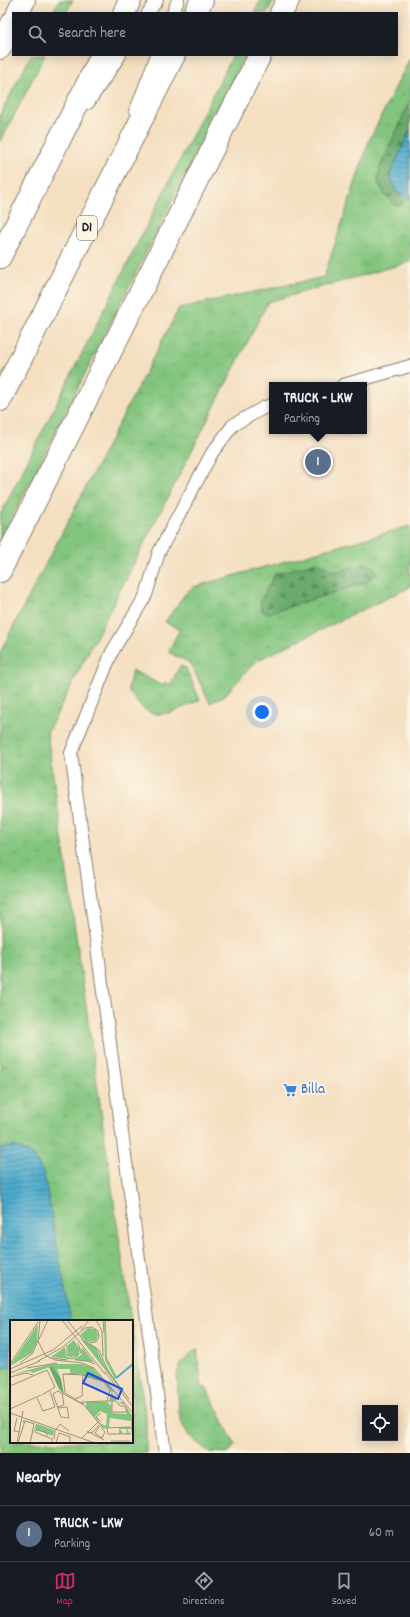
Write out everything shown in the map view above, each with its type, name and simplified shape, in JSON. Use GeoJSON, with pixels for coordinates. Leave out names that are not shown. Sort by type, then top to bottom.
{"type":"FeatureCollection","features":[{"type":"Feature","properties":{"kind":"highway"},"geometry":{"type":"LineString","coordinates":[[18,12],[24,0]]}},
{"type":"Feature","properties":{"kind":"highway"},"geometry":{"type":"LineString","coordinates":[[124,12],[130,0]]}},
{"type":"Feature","properties":{"kind":"highway"},"geometry":{"type":"LineString","coordinates":[[196,12],[202,0]]}},
{"type":"Feature","properties":{"kind":"highway"},"geometry":{"type":"LineString","coordinates":[[282,12],[288,0]]}},
{"type":"Feature","properties":{"kind":"highway"},"geometry":{"type":"LineString","coordinates":[[0,48],[12,24]]}},
{"type":"Feature","properties":{"kind":"highway"},"geometry":{"type":"LineString","coordinates":[[0,257],[101,56]]}},
{"type":"Feature","properties":{"kind":"highway","name":"D1"},"geometry":{"type":"LineString","coordinates":[[0,400],[174,56]]}},
{"type":"Feature","properties":{"kind":"highway"},"geometry":{"type":"LineString","coordinates":[[0,571],[259,56]]}},
{"type":"Feature","properties":{"kind":"lane"},"geometry":{"type":"LineString","coordinates":[[149,12],[157,0]]}},
{"type":"Feature","properties":{"kind":"lane"},"geometry":{"type":"LineString","coordinates":[[173,12],[178,0]]}},
{"type":"Feature","properties":{"kind":"lane"},"geometry":{"type":"LineString","coordinates":[[49,160],[119,56]]}},
{"type":"Feature","properties":{"kind":"lane","name":"D1"},"geometry":{"type":"LineString","coordinates":[[102,199],[157,56]]}},
{"type":"Feature","properties":{"kind":"lane"},"geometry":{"type":"LineString","coordinates":[[354,382],[410,366]]}},
{"type":"Feature","properties":{"kind":"lane"},"geometry":{"type":"LineString","coordinates":[[165,1453],[71,753],[112,652],[146,595],[159,552],[212,452],[233,425],[269,407]]}},
{"type":"Feature","properties":{"kind":"green space"},"geometry":{"type":"Polygon","coordinates":[[[59,0],[73,0],[67,12],[53,12],[59,0]]]}},
{"type":"Feature","properties":{"kind":"green space"},"geometry":{"type":"Polygon","coordinates":[[[261,0],[274,0],[268,12],[255,12],[261,0]]]}},
{"type":"Feature","properties":{"kind":"green space"},"geometry":{"type":"Polygon","coordinates":[[[30,56],[44,56],[0,143],[0,115],[30,56]]]}},
{"type":"Feature","properties":{"kind":"green space"},"geometry":{"type":"Polygon","coordinates":[[[232,56],[245,56],[0,542],[0,515],[232,56]]]}},
{"type":"Feature","properties":{"kind":"green space"},"geometry":{"type":"Polygon","coordinates":[[[410,58],[410,262],[268,302],[47,733],[131,1320],[10,1320],[10,1443],[133,1443],[133,1332],[146,1421],[146,1453],[0,1453],[0,652],[179,308],[324,277],[369,141],[410,58]]]}},
{"type":"Feature","properties":{"kind":"green space"},"geometry":{"type":"Polygon","coordinates":[[[410,101],[410,130],[390,175],[395,191],[404,200],[402,205],[395,205],[386,197],[378,182],[380,167],[410,101]]]}},
{"type":"Feature","properties":{"kind":"green space"},"geometry":{"type":"Polygon","coordinates":[[[410,526],[410,587],[256,661],[224,696],[210,703],[190,663],[168,652],[180,629],[165,622],[185,594],[193,587],[410,526]]]}},
{"type":"Feature","properties":{"kind":"green space"},"geometry":{"type":"Polygon","coordinates":[[[317,562],[335,572],[366,564],[374,567],[376,574],[366,582],[270,613],[262,611],[260,602],[275,574],[317,562]]]}},
{"type":"Feature","properties":{"kind":"green space"},"geometry":{"type":"Polygon","coordinates":[[[180,666],[186,668],[200,700],[179,710],[160,714],[152,713],[144,709],[136,701],[128,689],[132,670],[163,686],[165,682],[170,685],[180,666]]]}},
{"type":"Feature","properties":{"kind":"green space"},"geometry":{"type":"Polygon","coordinates":[[[197,1348],[202,1388],[206,1387],[235,1445],[229,1453],[209,1452],[189,1436],[183,1426],[179,1413],[177,1374],[181,1364],[197,1348]]]}},
{"type":"Feature","properties":{"kind":"water"},"geometry":{"type":"Polygon","coordinates":[[[410,130],[410,200],[395,191],[390,175],[410,130]]]}},
{"type":"Feature","properties":{"kind":"water"},"geometry":{"type":"Polygon","coordinates":[[[14,1146],[33,1155],[44,1174],[71,1320],[10,1320],[10,1367],[0,1369],[0,1149],[14,1146]]]}},
{"type":"Feature","properties":{"kind":"place","name":"TRUCK - LKW"},"geometry":{"type":"Point","coordinates":[318,462]}},
{"type":"Feature","properties":{"kind":"place","name":"Billa"},"geometry":{"type":"Point","coordinates":[290,1090]}}]}
